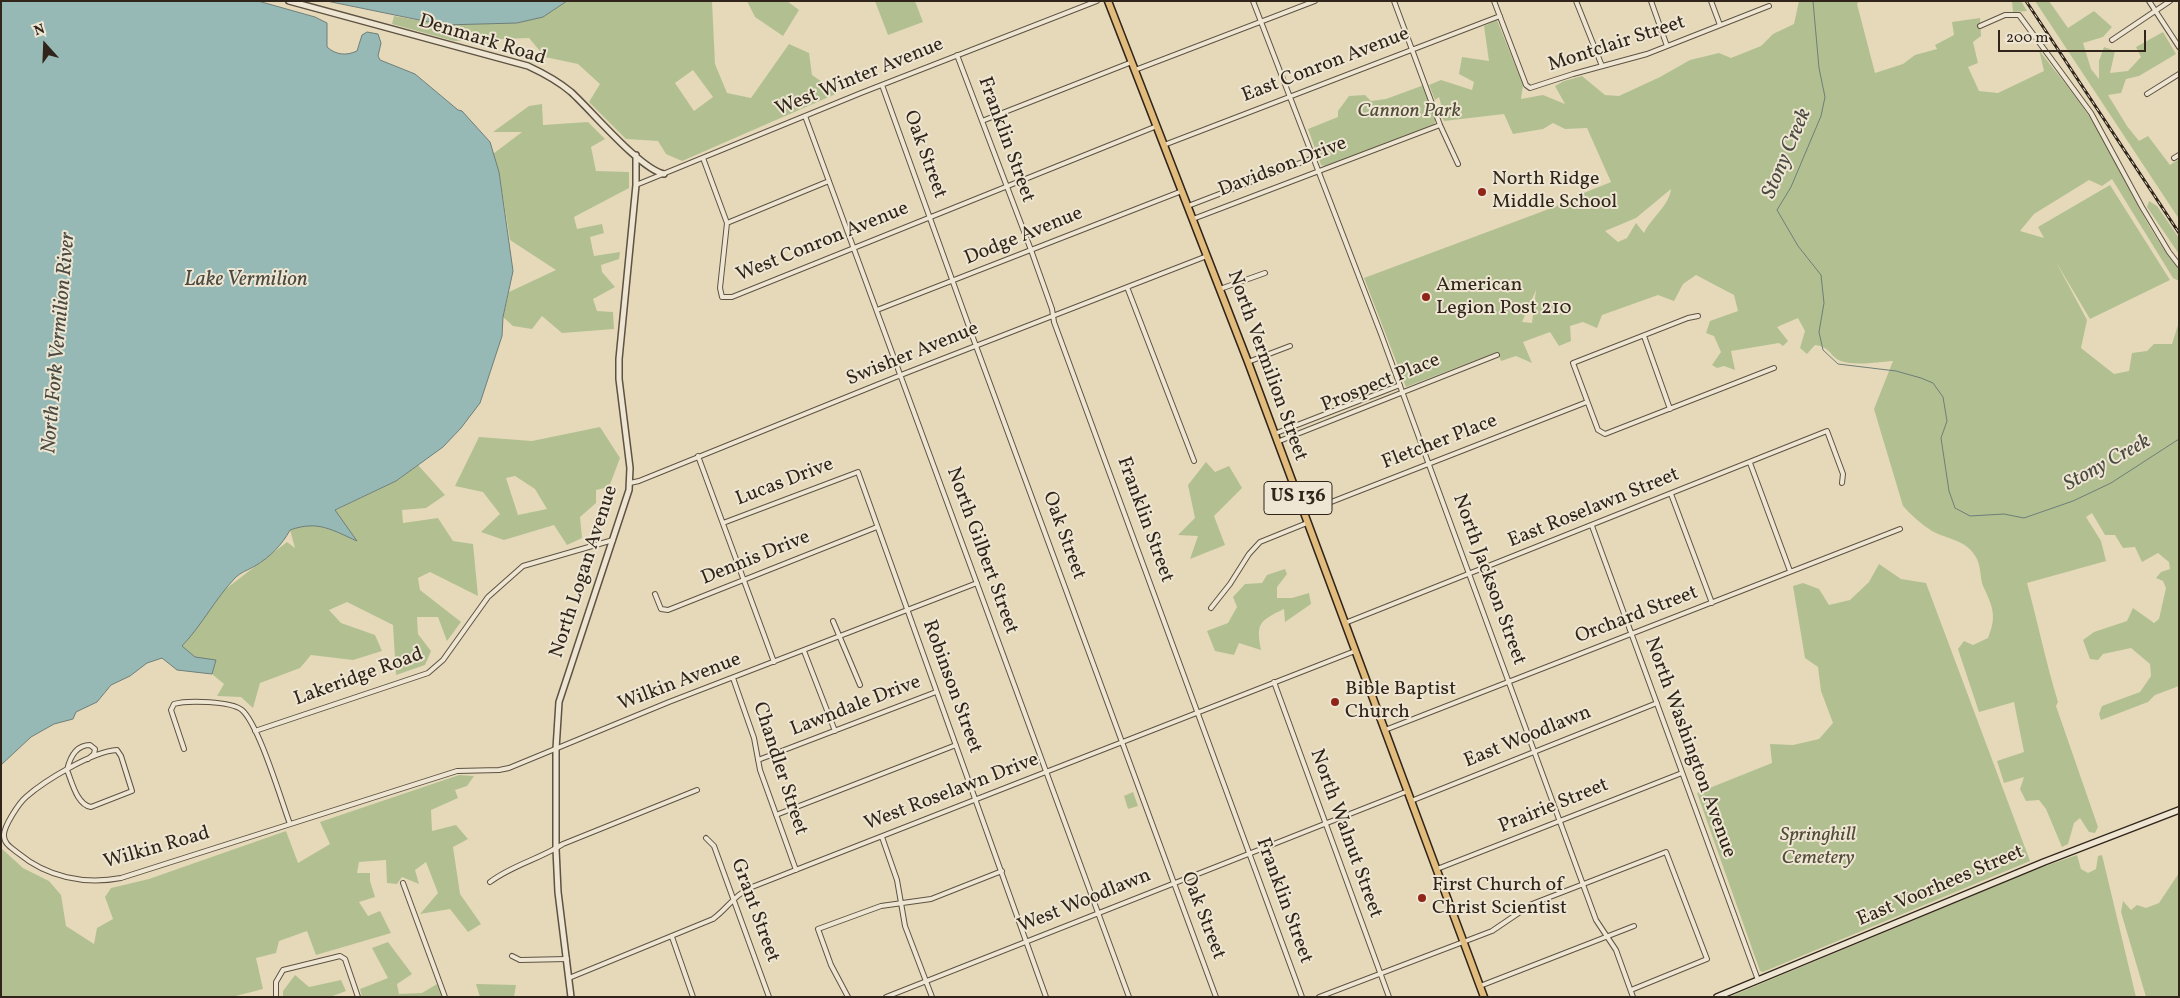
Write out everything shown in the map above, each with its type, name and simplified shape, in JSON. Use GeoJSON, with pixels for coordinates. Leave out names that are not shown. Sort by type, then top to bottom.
{"type":"FeatureCollection","features":[{"type":"Feature","properties":{"kind":"main road","name":"North Vermilion Street"},"geometry":{"type":"LineString","coordinates":[[1108,1],[1248,362],[1276,442],[1484,997]]}},
{"type":"Feature","properties":{"kind":"main road","name":"East Voorhees Street"},"geometry":{"type":"LineString","coordinates":[[1717,997],[2044,862],[2179,810]]}},
{"type":"Feature","properties":{"kind":"street","name":"Denmark Road"},"geometry":{"type":"LineString","coordinates":[[289,1],[528,66],[555,80],[570,91],[636,155],[652,169],[664,174]]}},
{"type":"Feature","properties":{"kind":"street","name":"West Winter Avenue"},"geometry":{"type":"LineString","coordinates":[[636,185],[1096,1]]}},
{"type":"Feature","properties":{"kind":"street","name":"North Jackson Street"},"geometry":{"type":"LineString","coordinates":[[1253,1],[1400,385],[1596,920],[1616,950],[1633,997]]}},
{"type":"Feature","properties":{"kind":"street"},"geometry":{"type":"LineString","coordinates":[[1136,70],[1315,1]]}},
{"type":"Feature","properties":{"kind":"street"},"geometry":{"type":"LineString","coordinates":[[1394,1],[1440,125],[1458,164]]}},
{"type":"Feature","properties":{"kind":"street"},"geometry":{"type":"LineString","coordinates":[[1494,1],[1500,16]]}},
{"type":"Feature","properties":{"kind":"street"},"geometry":{"type":"LineString","coordinates":[[1576,1],[1602,66]]}},
{"type":"Feature","properties":{"kind":"street"},"geometry":{"type":"LineString","coordinates":[[1651,1],[1667,46]]}},
{"type":"Feature","properties":{"kind":"street"},"geometry":{"type":"LineString","coordinates":[[1711,1],[1720,25]]}},
{"type":"Feature","properties":{"kind":"street"},"geometry":{"type":"LineString","coordinates":[[2149,1],[2179,47]]}},
{"type":"Feature","properties":{"kind":"street"},"geometry":{"type":"LineString","coordinates":[[2112,40],[2170,1]]}},
{"type":"Feature","properties":{"kind":"street","name":"Montclair Street"},"geometry":{"type":"LineString","coordinates":[[1500,16],[1526,85],[1530,88],[1602,66],[1633,59],[1769,6]]}},
{"type":"Feature","properties":{"kind":"street"},"geometry":{"type":"LineString","coordinates":[[1980,26],[2005,15],[2019,15],[2090,113],[2142,208],[2179,265]]}},
{"type":"Feature","properties":{"kind":"street","name":"East Conron Avenue"},"geometry":{"type":"LineString","coordinates":[[1164,145],[1412,48],[1500,16]]}},
{"type":"Feature","properties":{"kind":"street","name":"Franklin Street"},"geometry":{"type":"LineString","coordinates":[[958,55],[1031,250],[1053,316],[1302,997]]}},
{"type":"Feature","properties":{"kind":"street"},"geometry":{"type":"LineString","coordinates":[[982,122],[1132,62]]}},
{"type":"Feature","properties":{"kind":"street"},"geometry":{"type":"LineString","coordinates":[[2147,94],[2179,74]]}},
{"type":"Feature","properties":{"kind":"street","name":"Oak Street"},"geometry":{"type":"LineString","coordinates":[[882,85],[1216,997]]}},
{"type":"Feature","properties":{"kind":"street","name":"North Gilbert Street"},"geometry":{"type":"LineString","coordinates":[[805,116],[1129,997]]}},
{"type":"Feature","properties":{"kind":"street","name":"Davidson Drive"},"geometry":{"type":"LineString","coordinates":[[1193,219],[1440,125]]}},
{"type":"Feature","properties":{"kind":"street","name":"West Conron Avenue"},"geometry":{"type":"LineString","coordinates":[[727,223],[720,288],[722,297],[732,297],[1157,126]]}},
{"type":"Feature","properties":{"kind":"street","name":"North Logan Avenue"},"geometry":{"type":"LineString","coordinates":[[571,997],[558,892],[556,848],[556,749],[559,702],[630,483],[618,358],[636,185],[636,155]]}},
{"type":"Feature","properties":{"kind":"street"},"geometry":{"type":"LineString","coordinates":[[2174,158],[2179,155]]}},
{"type":"Feature","properties":{"kind":"street"},"geometry":{"type":"LineString","coordinates":[[703,158],[727,223],[829,181]]}},
{"type":"Feature","properties":{"kind":"street","name":"Davidson Drive"},"geometry":{"type":"LineString","coordinates":[[1188,206],[1313,158]]}},
{"type":"Feature","properties":{"kind":"street","name":"Dodge Avenue"},"geometry":{"type":"LineString","coordinates":[[877,310],[1182,191]]}},
{"type":"Feature","properties":{"kind":"street","name":"Swisher Avenue"},"geometry":{"type":"LineString","coordinates":[[630,483],[1207,256]]}},
{"type":"Feature","properties":{"kind":"street"},"geometry":{"type":"LineString","coordinates":[[1220,289],[1265,272]]}},
{"type":"Feature","properties":{"kind":"street"},"geometry":{"type":"LineString","coordinates":[[1126,287],[1194,461]]}},
{"type":"Feature","properties":{"kind":"street"},"geometry":{"type":"LineString","coordinates":[[1698,316],[1688,318],[1573,363],[1598,430],[1605,434],[1774,368]]}},
{"type":"Feature","properties":{"kind":"street"},"geometry":{"type":"LineString","coordinates":[[1644,336],[1670,409]]}},
{"type":"Feature","properties":{"kind":"street"},"geometry":{"type":"LineString","coordinates":[[1248,362],[1290,346]]}},
{"type":"Feature","properties":{"kind":"street","name":"Prospect Place"},"geometry":{"type":"LineString","coordinates":[[1276,442],[1497,355]]}},
{"type":"Feature","properties":{"kind":"street","name":"Prospect Place"},"geometry":{"type":"LineString","coordinates":[[1274,434],[1400,385]]}},
{"type":"Feature","properties":{"kind":"street","name":"Fletcher Place"},"geometry":{"type":"LineString","coordinates":[[1304,513],[1587,402]]}},
{"type":"Feature","properties":{"kind":"street","name":"East Roselawn Street"},"geometry":{"type":"LineString","coordinates":[[1344,623],[1827,431],[1843,474],[1842,483]]}},
{"type":"Feature","properties":{"kind":"street"},"geometry":{"type":"LineString","coordinates":[[698,456],[774,662]]}},
{"type":"Feature","properties":{"kind":"street"},"geometry":{"type":"LineString","coordinates":[[1750,463],[1790,571]]}},
{"type":"Feature","properties":{"kind":"street","name":"Lucas Drive"},"geometry":{"type":"LineString","coordinates":[[723,523],[858,472]]}},
{"type":"Feature","properties":{"kind":"street","name":"Robinson Street"},"geometry":{"type":"LineString","coordinates":[[858,472],[1046,997]]}},
{"type":"Feature","properties":{"kind":"street"},"geometry":{"type":"LineString","coordinates":[[1671,494],[1712,603]]}},
{"type":"Feature","properties":{"kind":"street"},"geometry":{"type":"LineString","coordinates":[[1211,608],[1230,584],[1249,554],[1260,542],[1307,523]]}},
{"type":"Feature","properties":{"kind":"street","name":"North Washington Avenue"},"geometry":{"type":"LineString","coordinates":[[1592,526],[1758,980]]}},
{"type":"Feature","properties":{"kind":"street","name":"Dennis Drive"},"geometry":{"type":"LineString","coordinates":[[655,594],[661,609],[668,610],[877,527]]}},
{"type":"Feature","properties":{"kind":"street","name":"Orchard Street"},"geometry":{"type":"LineString","coordinates":[[1385,730],[1790,571],[1900,530]]}},
{"type":"Feature","properties":{"kind":"street","name":"Lakeridge Road"},"geometry":{"type":"LineString","coordinates":[[255,731],[428,673],[443,660],[488,597],[522,566],[613,540]]}},
{"type":"Feature","properties":{"kind":"street","name":"Wilkin Avenue"},"geometry":{"type":"LineString","coordinates":[[391,792],[462,770],[488,771],[509,768],[659,706],[977,583]]}},
{"type":"Feature","properties":{"kind":"street"},"geometry":{"type":"LineString","coordinates":[[833,621],[860,685]]}},
{"type":"Feature","properties":{"kind":"street"},"geometry":{"type":"LineString","coordinates":[[804,650],[835,731]]}},
{"type":"Feature","properties":{"kind":"street","name":"West Roselawn Drive"},"geometry":{"type":"LineString","coordinates":[[569,978],[672,938],[713,919],[726,910],[734,898],[742,892],[1355,651]]}},
{"type":"Feature","properties":{"kind":"street","name":"Chandler Street"},"geometry":{"type":"LineString","coordinates":[[733,678],[754,738],[758,760],[776,815],[796,870]]}},
{"type":"Feature","properties":{"kind":"street","name":"North Walnut Street"},"geometry":{"type":"LineString","coordinates":[[1274,682],[1389,997]]}},
{"type":"Feature","properties":{"kind":"street","name":"Lawndale Drive"},"geometry":{"type":"LineString","coordinates":[[758,760],[936,692]]}},
{"type":"Feature","properties":{"kind":"street"},"geometry":{"type":"LineString","coordinates":[[184,749],[171,710],[174,704],[197,702],[236,706],[246,716],[255,731],[290,824]]}},
{"type":"Feature","properties":{"kind":"street","name":"East Woodlawn"},"geometry":{"type":"LineString","coordinates":[[1411,801],[1656,703]]}},
{"type":"Feature","properties":{"kind":"street"},"geometry":{"type":"LineString","coordinates":[[67,770],[88,758],[117,750],[121,756],[132,791],[88,806],[81,801],[67,770],[77,749],[90,745],[95,750],[88,758]]}},
{"type":"Feature","properties":{"kind":"street"},"geometry":{"type":"LineString","coordinates":[[776,815],[956,745]]}},
{"type":"Feature","properties":{"kind":"street","name":"Wilkin Road"},"geometry":{"type":"LineString","coordinates":[[67,770],[21,802],[5,830],[4,838],[8,845],[33,865],[51,873],[96,882],[131,876],[391,792]]}},
{"type":"Feature","properties":{"kind":"street","name":"Prairie Street"},"geometry":{"type":"LineString","coordinates":[[1437,869],[1682,773]]}},
{"type":"Feature","properties":{"kind":"street"},"geometry":{"type":"LineString","coordinates":[[490,882],[509,870],[556,848],[697,790]]}},
{"type":"Feature","properties":{"kind":"street","name":"West Woodlawn"},"geometry":{"type":"LineString","coordinates":[[886,997],[1408,791]]}},
{"type":"Feature","properties":{"kind":"street"},"geometry":{"type":"LineString","coordinates":[[882,837],[897,880],[905,926],[932,997]]}},
{"type":"Feature","properties":{"kind":"street","name":"Grant Street"},"geometry":{"type":"LineString","coordinates":[[706,838],[714,846],[769,997]]}},
{"type":"Feature","properties":{"kind":"street"},"geometry":{"type":"LineString","coordinates":[[1319,997],[1492,931],[1532,904],[1666,852],[1707,959],[1631,990]]}},
{"type":"Feature","properties":{"kind":"street"},"geometry":{"type":"LineString","coordinates":[[848,997],[830,965],[818,929],[870,909],[931,899],[1002,871]]}},
{"type":"Feature","properties":{"kind":"street"},"geometry":{"type":"LineString","coordinates":[[403,884],[445,997]]}},
{"type":"Feature","properties":{"kind":"street"},"geometry":{"type":"LineString","coordinates":[[1480,986],[1634,926]]}},
{"type":"Feature","properties":{"kind":"street"},"geometry":{"type":"LineString","coordinates":[[672,938],[693,997]]}},
{"type":"Feature","properties":{"kind":"street"},"geometry":{"type":"LineString","coordinates":[[276,997],[276,982],[283,970],[340,956],[345,960],[358,997]]}},
{"type":"Feature","properties":{"kind":"street"},"geometry":{"type":"LineString","coordinates":[[512,956],[520,960],[567,959]]}},
{"type":"Feature","properties":{"kind":"green space"},"geometry":{"type":"Polygon","coordinates":[[[567,1],[712,1],[715,64],[727,93],[751,98],[789,44],[809,53],[812,75],[838,93],[682,161],[666,154],[658,141],[626,139],[589,102],[600,84],[578,64],[545,57],[529,38],[454,41],[392,24],[394,16],[444,25],[543,17],[567,1]],[[693,70],[675,83],[694,111],[713,97],[693,70]]]}},
{"type":"Feature","properties":{"kind":"green space"},"geometry":{"type":"Polygon","coordinates":[[[747,1],[787,1],[799,10],[783,36],[755,17],[747,1]]]}},
{"type":"Feature","properties":{"kind":"green space"},"geometry":{"type":"Polygon","coordinates":[[[875,1],[915,1],[923,22],[888,35],[875,1]]]}},
{"type":"Feature","properties":{"kind":"green space"},"geometry":{"type":"Polygon","coordinates":[[[1799,1],[1859,1],[1857,4],[1875,73],[1903,64],[1915,55],[1937,49],[1935,45],[1954,35],[1952,22],[1980,18],[1981,36],[1973,42],[1978,63],[1968,67],[1979,91],[1998,93],[2044,71],[2039,50],[2094,124],[2144,217],[2179,269],[2179,281],[2173,278],[2112,179],[2102,186],[2089,180],[2034,214],[2020,231],[2044,238],[2038,227],[2110,185],[2170,280],[2090,319],[2056,262],[2087,320],[2081,348],[2114,374],[2129,371],[2132,353],[2147,351],[2154,344],[2172,344],[2179,322],[2179,686],[2155,695],[2148,702],[2101,720],[2099,714],[2102,706],[2140,692],[2151,676],[2150,664],[2131,648],[2103,654],[2098,660],[2090,659],[2083,640],[2094,632],[2127,621],[2133,608],[2154,623],[2159,619],[2166,588],[2163,581],[2156,578],[2161,572],[2170,569],[2169,562],[2158,553],[2142,562],[2135,547],[2123,548],[2115,535],[2105,535],[2092,513],[2086,517],[2101,541],[2106,561],[2027,583],[2058,702],[2056,706],[2098,827],[2095,833],[2089,832],[2080,818],[2074,823],[2068,844],[2062,847],[2046,809],[2039,800],[2026,801],[2020,789],[2024,777],[2004,783],[1997,761],[2024,752],[2014,702],[1979,712],[1958,649],[1964,641],[1973,645],[1988,638],[1991,630],[1993,612],[1981,580],[1977,559],[1968,547],[1932,531],[1903,506],[1874,409],[1893,361],[1853,363],[1841,361],[1824,348],[1815,345],[1807,354],[1800,348],[1805,331],[1798,318],[1777,327],[1788,341],[1783,346],[1779,343],[1731,351],[1735,370],[1724,366],[1717,368],[1712,365],[1721,352],[1714,336],[1706,333],[1710,321],[1738,311],[1734,295],[1696,275],[1683,284],[1674,301],[1658,295],[1602,315],[1597,328],[1583,322],[1570,326],[1571,341],[1559,346],[1550,332],[1523,342],[1532,363],[1516,356],[1501,361],[1497,352],[1406,387],[1364,278],[1557,206],[1559,203],[1611,182],[1587,128],[1565,129],[1553,123],[1543,129],[1513,134],[1504,114],[1444,121],[1438,110],[1442,108],[1439,97],[1435,100],[1429,85],[1441,80],[1472,90],[1474,82],[1459,74],[1462,57],[1489,61],[1484,26],[1497,20],[1523,85],[1521,99],[1543,95],[1565,104],[1555,86],[1564,81],[1582,76],[1605,95],[1619,96],[1660,77],[1690,60],[1719,53],[1731,58],[1761,46],[1773,34],[1794,24],[1799,1]],[[1671,189],[1636,218],[1605,231],[1618,242],[1627,238],[1636,223],[1644,233],[1667,201],[1671,189]],[[1536,290],[1522,322],[1532,323],[1536,290]]]}},
{"type":"Feature","properties":{"kind":"green space"},"geometry":{"type":"Polygon","coordinates":[[[2012,1],[2021,1],[2027,11],[2013,12],[2012,1]]]}},
{"type":"Feature","properties":{"kind":"green space"},"geometry":{"type":"Polygon","coordinates":[[[2035,1],[2049,1],[2068,28],[2094,11],[2112,27],[2103,37],[2083,43],[2091,69],[2099,79],[2099,61],[2104,47],[2115,51],[2110,73],[2128,71],[2141,57],[2136,47],[2163,32],[2176,54],[2139,76],[2126,79],[2121,93],[2108,95],[2127,126],[2139,141],[2148,136],[2170,165],[2179,159],[2179,219],[2035,1]]]}},
{"type":"Feature","properties":{"kind":"green space","name":"Cannon Park"},"geometry":{"type":"Polygon","coordinates":[[[1424,85],[1436,119],[1434,125],[1325,166],[1321,165],[1308,129],[1338,117],[1338,111],[1349,96],[1365,95],[1371,101],[1386,99],[1424,85]]]}},
{"type":"Feature","properties":{"kind":"green space"},"geometry":{"type":"Polygon","coordinates":[[[542,104],[543,125],[588,122],[605,139],[591,147],[596,171],[629,172],[629,188],[574,217],[577,229],[602,224],[604,233],[590,237],[594,256],[620,252],[619,259],[601,265],[602,272],[615,287],[593,299],[597,311],[613,312],[614,329],[562,333],[542,316],[532,329],[513,326],[503,317],[509,292],[556,270],[510,240],[499,172],[493,154],[522,132],[493,132],[529,106],[542,104]]]}},
{"type":"Feature","properties":{"kind":"green space"},"geometry":{"type":"Polygon","coordinates":[[[2149,201],[2157,206],[2179,238],[2179,254],[2147,207],[2149,201]]]}},
{"type":"Feature","properties":{"kind":"green space"},"geometry":{"type":"Polygon","coordinates":[[[600,427],[620,458],[609,487],[596,490],[596,503],[580,517],[582,538],[567,545],[554,525],[504,540],[481,532],[500,514],[483,492],[455,486],[479,437],[532,441],[600,427]],[[515,476],[506,478],[518,515],[547,509],[535,489],[515,476]]]}},
{"type":"Feature","properties":{"kind":"green space"},"geometry":{"type":"Polygon","coordinates":[[[1206,462],[1215,472],[1229,466],[1242,488],[1214,516],[1225,545],[1190,559],[1198,536],[1178,535],[1195,518],[1188,485],[1206,462]]]}},
{"type":"Feature","properties":{"kind":"green space"},"geometry":{"type":"Polygon","coordinates":[[[418,465],[445,495],[426,508],[402,510],[403,523],[438,518],[453,541],[473,544],[478,596],[430,572],[418,578],[420,590],[461,622],[447,641],[438,617],[417,617],[418,634],[431,651],[425,665],[396,675],[393,625],[347,602],[329,610],[341,623],[375,635],[382,651],[353,660],[311,655],[300,668],[260,683],[253,708],[241,697],[217,696],[224,684],[212,674],[216,660],[195,657],[182,647],[223,591],[287,542],[295,548],[290,530],[308,526],[323,527],[356,540],[334,511],[396,481],[418,465]]]}},
{"type":"Feature","properties":{"kind":"green space","name":"Springhill Cemetery"},"geometry":{"type":"Polygon","coordinates":[[[1879,564],[1901,579],[1926,583],[2030,861],[1763,972],[1760,971],[1697,793],[1772,763],[1770,744],[1793,745],[1819,739],[1833,723],[1821,691],[1818,667],[1805,658],[1793,586],[1803,583],[1819,589],[1829,605],[1850,600],[1869,582],[1879,564]]]}},
{"type":"Feature","properties":{"kind":"green space"},"geometry":{"type":"Polygon","coordinates":[[[1285,569],[1287,574],[1277,587],[1277,598],[1292,598],[1309,593],[1311,604],[1285,622],[1284,609],[1264,620],[1259,628],[1261,650],[1239,643],[1234,655],[1215,651],[1207,631],[1228,623],[1237,607],[1233,597],[1245,584],[1262,583],[1267,575],[1285,569]]]}},
{"type":"Feature","properties":{"kind":"green space"},"geometry":{"type":"Polygon","coordinates":[[[459,775],[474,776],[467,786],[455,790],[458,798],[431,810],[432,831],[456,825],[468,839],[453,847],[460,894],[481,924],[468,932],[450,909],[420,914],[438,893],[426,862],[415,870],[419,884],[402,877],[397,884],[387,883],[386,860],[359,862],[357,873],[370,873],[370,881],[375,897],[359,902],[368,916],[380,911],[391,933],[316,955],[307,931],[279,941],[276,953],[256,958],[263,989],[232,997],[1,997],[1,848],[23,868],[49,881],[61,895],[66,926],[94,944],[97,928],[113,919],[105,897],[111,888],[149,879],[286,831],[298,863],[330,844],[320,822],[459,775]]]}},
{"type":"Feature","properties":{"kind":"green space"},"geometry":{"type":"Polygon","coordinates":[[[1133,792],[1138,806],[1128,809],[1124,796],[1133,792]]]}},
{"type":"Feature","properties":{"kind":"green space"},"geometry":{"type":"Polygon","coordinates":[[[2077,855],[2081,869],[2088,873],[2096,869],[2098,856],[2102,855],[2136,997],[1729,997],[2034,870],[2077,855]]]}},
{"type":"Feature","properties":{"kind":"green space"},"geometry":{"type":"Polygon","coordinates":[[[2179,873],[2179,997],[2146,997],[2121,912],[2123,901],[2131,910],[2137,905],[2146,908],[2159,903],[2179,873]]]}},
{"type":"Feature","properties":{"kind":"green space"},"geometry":{"type":"Polygon","coordinates":[[[388,942],[412,974],[397,984],[399,994],[422,993],[437,984],[442,997],[362,997],[360,989],[388,978],[372,948],[388,942]]]}},
{"type":"Feature","properties":{"kind":"green space"},"geometry":{"type":"Polygon","coordinates":[[[295,975],[309,987],[341,980],[346,991],[330,997],[283,997],[283,991],[295,975]]]}},
{"type":"Feature","properties":{"kind":"green space"},"geometry":{"type":"Polygon","coordinates":[[[476,984],[516,985],[514,997],[480,997],[476,984]]]}},
{"type":"Feature","properties":{"kind":"water","name":"Lake Vermilion"},"geometry":{"type":"Polygon","coordinates":[[[1,1],[258,1],[315,17],[327,23],[327,47],[341,54],[357,51],[362,35],[367,32],[378,34],[381,43],[378,56],[380,60],[415,74],[458,110],[462,111],[490,142],[499,172],[513,271],[503,317],[502,336],[480,403],[461,428],[443,447],[396,481],[335,510],[357,541],[332,530],[317,526],[300,527],[290,530],[271,555],[235,578],[182,646],[195,657],[216,660],[212,674],[177,670],[162,658],[147,663],[130,676],[111,685],[97,702],[76,712],[73,719],[54,724],[31,737],[1,765],[1,1]]]}},
{"type":"Feature","properties":{"kind":"water"},"geometry":{"type":"Polygon","coordinates":[[[327,1],[567,1],[543,17],[517,23],[444,25],[327,1]]]}},
{"type":"Feature","properties":{"kind":"waterway","name":"Stony Creek"},"geometry":{"type":"LineString","coordinates":[[1813,1],[1819,68],[1825,97],[1821,116],[1791,187],[1777,210],[1798,246],[1821,275],[1824,303],[1819,332],[1823,350],[1838,364],[1896,371],[1921,378],[1933,383],[1943,397],[1947,421],[1941,438],[1949,491],[1955,508],[1970,516],[2004,514],[2024,518],[2073,501],[2111,483],[2179,439]]}},
{"type":"Feature","properties":{"kind":"railway"},"geometry":{"type":"LineString","coordinates":[[2026,1],[2179,233]]}},
{"type":"Feature","properties":{"kind":"place","name":"North Ridge Middle School"},"geometry":{"type":"Point","coordinates":[1482,192]}},
{"type":"Feature","properties":{"kind":"place","name":"American Legion Post 210"},"geometry":{"type":"Point","coordinates":[1426,297]}},
{"type":"Feature","properties":{"kind":"place","name":"Bible Baptist Church"},"geometry":{"type":"Point","coordinates":[1335,702]}},
{"type":"Feature","properties":{"kind":"place","name":"First Church of Christ Scientist"},"geometry":{"type":"Point","coordinates":[1422,898]}},
{"type":"Feature","properties":{"kind":"water label","name":"North Fork Vermilion River"},"geometry":{"type":"Point","coordinates":[60,343]}}]}
